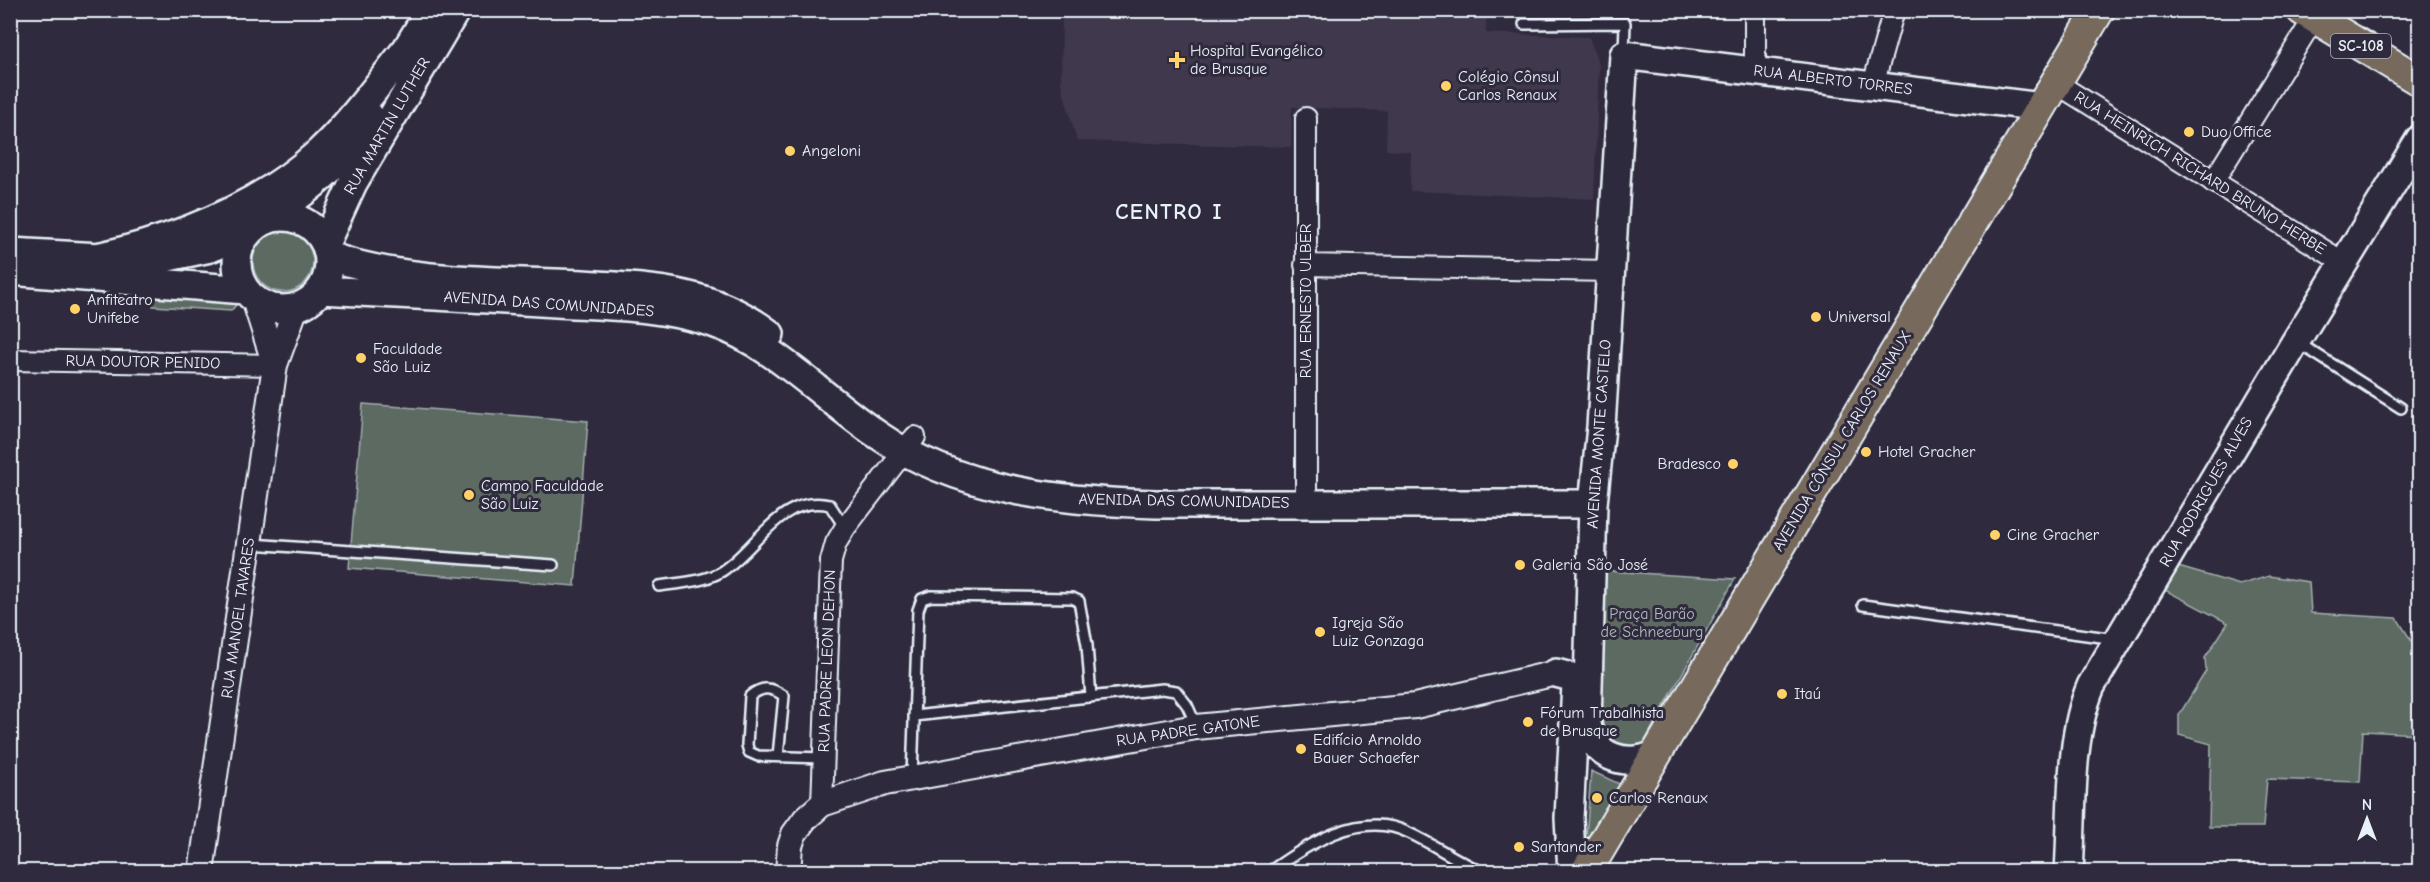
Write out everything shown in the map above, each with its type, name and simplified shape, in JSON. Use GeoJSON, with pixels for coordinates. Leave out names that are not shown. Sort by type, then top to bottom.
{"type":"FeatureCollection","features":[{"type":"Feature","properties":{"kind":"main road","name":"RUA MARTIN LUTHER"},"geometry":{"type":"LineString","coordinates":[[254,227],[310,189],[332,170],[359,132],[430,10]]}},
{"type":"Feature","properties":{"kind":"main road","name":"RUA MARTIN LUTHER"},"geometry":{"type":"LineString","coordinates":[[327,250],[353,183],[456,10]]}},
{"type":"Feature","properties":{"kind":"main road","name":"AVENIDA CÔNSUL CARLOS RENAUX"},"geometry":{"type":"LineString","coordinates":[[1586,872],[2099,10]]}},
{"type":"Feature","properties":{"kind":"main road","name":"SC-108"},"geometry":{"type":"LineString","coordinates":[[2308,14],[2420,81]]}},
{"type":"Feature","properties":{"kind":"main road"},"geometry":{"type":"LineString","coordinates":[[93,258],[169,239],[208,223],[294,172],[335,135],[404,52]]}},
{"type":"Feature","properties":{"kind":"main road","name":"RUA ALBERTO TORRES"},"geometry":{"type":"LineString","coordinates":[[1624,55],[1873,85],[2049,95]]}},
{"type":"Feature","properties":{"kind":"main road","name":"AVENIDA MONTE CASTELO"},"geometry":{"type":"LineString","coordinates":[[1624,55],[1590,568],[1588,733],[1603,754],[1614,758],[1640,761],[1655,755]]}},
{"type":"Feature","properties":{"kind":"main road","name":"RUA RODRIGUES ALVES"},"geometry":{"type":"LineString","coordinates":[[2069,872],[2080,717],[2091,686],[2295,341],[2420,138]]}},
{"type":"Feature","properties":{"kind":"main road"},"geometry":{"type":"LineString","coordinates":[[10,252],[154,260],[210,248],[274,217],[290,217],[304,222],[317,231],[327,250],[326,280],[310,301],[296,307],[281,309],[267,306],[250,295],[238,276],[236,260],[240,245],[254,227]]}},
{"type":"Feature","properties":{"kind":"main road","name":"AVENIDA DAS COMUNIDADES"},"geometry":{"type":"LineString","coordinates":[[327,250],[423,286]]}},
{"type":"Feature","properties":{"kind":"main road"},"geometry":{"type":"LineString","coordinates":[[10,272],[250,295]]}},
{"type":"Feature","properties":{"kind":"main road","name":"AVENIDA DAS COMUNIDADES"},"geometry":{"type":"LineString","coordinates":[[320,290],[423,286],[644,298],[685,294],[738,312],[889,422],[909,445],[964,458],[1021,483],[1130,494],[1594,495]]}},
{"type":"Feature","properties":{"kind":"main road"},"geometry":{"type":"LineString","coordinates":[[1556,673],[1568,668],[1574,661],[1580,597],[1590,568]]}},
{"type":"Feature","properties":{"kind":"main road"},"geometry":{"type":"LineString","coordinates":[[1556,673],[1571,677],[1576,684],[1569,818],[1572,872]]}},
{"type":"Feature","properties":{"kind":"street"},"geometry":{"type":"LineString","coordinates":[[1755,10],[1755,70]]}},
{"type":"Feature","properties":{"kind":"street"},"geometry":{"type":"LineString","coordinates":[[1873,85],[1894,10]]}},
{"type":"Feature","properties":{"kind":"street"},"geometry":{"type":"LineString","coordinates":[[2213,182],[2308,14]]}},
{"type":"Feature","properties":{"kind":"street","name":"RUA HEINRICH RICHARD BRUNO HERBE"},"geometry":{"type":"LineString","coordinates":[[2049,95],[2213,182],[2344,264]]}},
{"type":"Feature","properties":{"kind":"street","name":"RUA ERNESTO ULBER"},"geometry":{"type":"LineString","coordinates":[[1306,118],[1306,494]]}},
{"type":"Feature","properties":{"kind":"street"},"geometry":{"type":"LineString","coordinates":[[1305,265],[1611,271]]}},
{"type":"Feature","properties":{"kind":"street","name":"RUA MANOEL TAVARES"},"geometry":{"type":"LineString","coordinates":[[250,295],[275,364]]}},
{"type":"Feature","properties":{"kind":"street","name":"RUA MANOEL TAVARES"},"geometry":{"type":"LineString","coordinates":[[201,872],[275,364],[296,307]]}},
{"type":"Feature","properties":{"kind":"street","name":"RUA DOUTOR PENIDO"},"geometry":{"type":"LineString","coordinates":[[10,360],[275,364]]}},
{"type":"Feature","properties":{"kind":"street","name":"RUA PADRE LEON DEHON"},"geometry":{"type":"LineString","coordinates":[[822,804],[831,561],[836,543],[845,528],[909,445]]}},
{"type":"Feature","properties":{"kind":"street","name":"RUA PADRE GATONE"},"geometry":{"type":"LineString","coordinates":[[822,804],[846,794],[912,777],[1197,728],[1415,706],[1556,673]]}},
{"type":"Feature","properties":{"kind":"street"},"geometry":{"type":"LineString","coordinates":[[788,872],[790,846],[794,834],[805,819],[822,804]]}},
{"type":"Feature","properties":{"kind":"lane"},"geometry":{"type":"LineString","coordinates":[[1524,24],[1625,23],[1624,55]]}},
{"type":"Feature","properties":{"kind":"lane"},"geometry":{"type":"LineString","coordinates":[[2295,341],[2401,408]]}},
{"type":"Feature","properties":{"kind":"lane"},"geometry":{"type":"LineString","coordinates":[[659,586],[697,580],[721,572],[766,530],[798,505],[817,502],[830,505],[845,528]]}},
{"type":"Feature","properties":{"kind":"lane"},"geometry":{"type":"LineString","coordinates":[[249,544],[554,565]]}},
{"type":"Feature","properties":{"kind":"lane"},"geometry":{"type":"LineString","coordinates":[[912,777],[918,610],[922,599],[931,596],[1072,598],[1078,601],[1087,645],[1091,697]]}},
{"type":"Feature","properties":{"kind":"lane"},"geometry":{"type":"LineString","coordinates":[[1863,605],[2118,639]]}},
{"type":"Feature","properties":{"kind":"lane"},"geometry":{"type":"LineString","coordinates":[[778,756],[784,696],[772,688],[759,689],[750,696],[747,746],[749,753],[758,756],[823,758]]}},
{"type":"Feature","properties":{"kind":"lane"},"geometry":{"type":"LineString","coordinates":[[914,716],[1162,689],[1176,691],[1187,705],[1197,728]]}},
{"type":"Feature","properties":{"kind":"lane"},"geometry":{"type":"LineString","coordinates":[[1269,872],[1294,854],[1332,835],[1371,823],[1385,824],[1408,832],[1456,860],[1483,872]]}},
{"type":"Feature","properties":{"kind":"shaded area"},"geometry":{"type":"Polygon","coordinates":[[[1062,11],[1487,11],[1486,33],[1589,37],[1599,65],[1594,199],[1410,191],[1411,152],[1386,150],[1387,111],[1292,107],[1291,147],[1077,141],[1061,83],[1062,11]]]}},
{"type":"Feature","properties":{"kind":"green space"},"geometry":{"type":"Polygon","coordinates":[[[1582,10],[1582,14],[1487,15],[1487,11],[1582,10]]]}},
{"type":"Feature","properties":{"kind":"green space"},"geometry":{"type":"Polygon","coordinates":[[[277,232],[289,232],[300,237],[308,245],[313,262],[311,274],[300,287],[289,292],[277,292],[266,287],[258,279],[253,268],[253,256],[258,245],[266,237],[277,232]]]}},
{"type":"Feature","properties":{"kind":"green space"},"geometry":{"type":"Polygon","coordinates":[[[152,290],[222,298],[236,305],[231,311],[153,306],[152,290]]]}},
{"type":"Feature","properties":{"kind":"green space","name":"Campo Faculdade São Luiz"},"geometry":{"type":"Polygon","coordinates":[[[363,404],[588,421],[575,586],[349,568],[363,404]]]}},
{"type":"Feature","properties":{"kind":"green space"},"geometry":{"type":"Polygon","coordinates":[[[2175,566],[2240,585],[2269,576],[2309,582],[2311,613],[2397,618],[2419,653],[2419,734],[2363,731],[2360,782],[2267,779],[2263,827],[2209,827],[2211,744],[2179,735],[2179,715],[2206,671],[2205,658],[2228,623],[2163,589],[2175,566]]]}},
{"type":"Feature","properties":{"kind":"green space","name":"Praça Barão de Schneeburg"},"geometry":{"type":"Polygon","coordinates":[[[1606,571],[1735,579],[1638,753],[1603,739],[1595,722],[1606,571]]]}},
{"type":"Feature","properties":{"kind":"green space"},"geometry":{"type":"Polygon","coordinates":[[[1591,771],[1624,786],[1585,853],[1591,771]]]}},
{"type":"Feature","properties":{"kind":"place","name":"Hospital Evangélico de Brusque"},"geometry":{"type":"Point","coordinates":[1177,60]}},
{"type":"Feature","properties":{"kind":"place","name":"Colégio Cônsul Carlos Renaux"},"geometry":{"type":"Point","coordinates":[1446,86]}},
{"type":"Feature","properties":{"kind":"place","name":"Duo Office"},"geometry":{"type":"Point","coordinates":[2189,132]}},
{"type":"Feature","properties":{"kind":"place","name":"Angeloni"},"geometry":{"type":"Point","coordinates":[790,151]}},
{"type":"Feature","properties":{"kind":"place","name":"Anfiteatro Unifebe"},"geometry":{"type":"Point","coordinates":[75,309]}},
{"type":"Feature","properties":{"kind":"place","name":"Universal"},"geometry":{"type":"Point","coordinates":[1816,317]}},
{"type":"Feature","properties":{"kind":"place","name":"Faculdade São Luiz"},"geometry":{"type":"Point","coordinates":[361,358]}},
{"type":"Feature","properties":{"kind":"place","name":"Hotel Gracher"},"geometry":{"type":"Point","coordinates":[1866,452]}},
{"type":"Feature","properties":{"kind":"place","name":"Bradesco"},"geometry":{"type":"Point","coordinates":[1733,464]}},
{"type":"Feature","properties":{"kind":"place","name":"Campo Faculdade São Luiz"},"geometry":{"type":"Point","coordinates":[469,495]}},
{"type":"Feature","properties":{"kind":"place","name":"Cine Gracher"},"geometry":{"type":"Point","coordinates":[1995,535]}},
{"type":"Feature","properties":{"kind":"place","name":"Galeria São José"},"geometry":{"type":"Point","coordinates":[1520,565]}},
{"type":"Feature","properties":{"kind":"place","name":"Igreja São Luiz Gonzaga"},"geometry":{"type":"Point","coordinates":[1320,632]}},
{"type":"Feature","properties":{"kind":"place","name":"Itaú"},"geometry":{"type":"Point","coordinates":[1782,694]}},
{"type":"Feature","properties":{"kind":"place","name":"Fórum Trabalhista de Brusque"},"geometry":{"type":"Point","coordinates":[1528,722]}},
{"type":"Feature","properties":{"kind":"place","name":"Edifício Arnoldo Bauer Schaefer"},"geometry":{"type":"Point","coordinates":[1301,749]}},
{"type":"Feature","properties":{"kind":"place","name":"Carlos Renaux"},"geometry":{"type":"Point","coordinates":[1597,798]}},
{"type":"Feature","properties":{"kind":"place","name":"Santander"},"geometry":{"type":"Point","coordinates":[1519,847]}},
{"type":"Feature","properties":{"kind":"district","name":"CENTRO I"},"geometry":{"type":"Point","coordinates":[1169,212]}}]}
